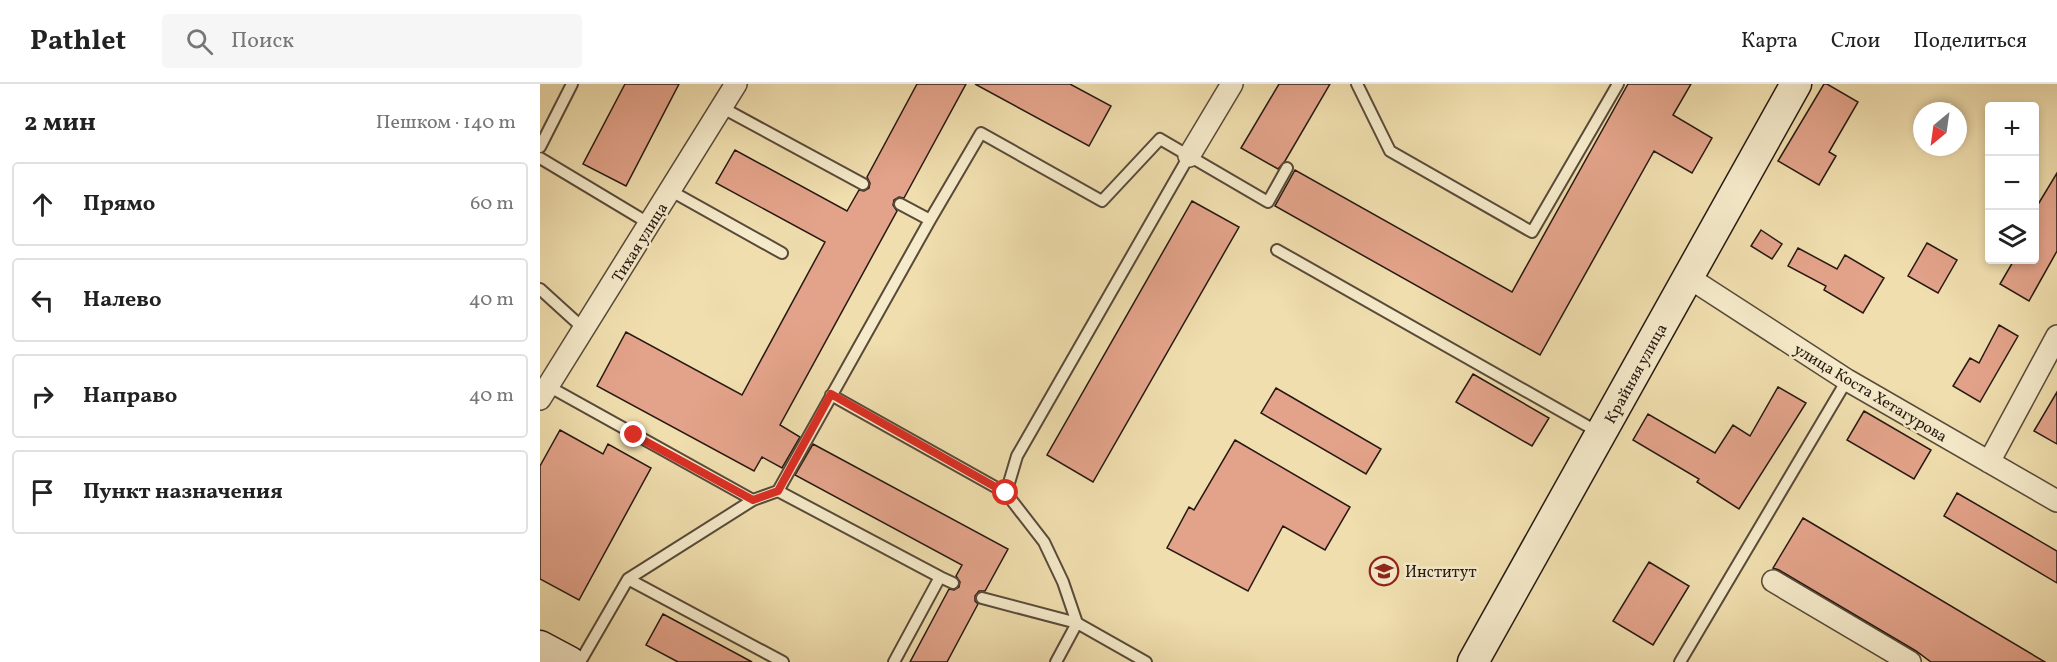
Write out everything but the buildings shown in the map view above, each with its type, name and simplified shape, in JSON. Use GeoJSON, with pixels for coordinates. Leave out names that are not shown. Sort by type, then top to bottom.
{"type":"FeatureCollection","features":[{"type":"Feature","properties":{"kind":"street","name":"Тихая улица"},"geometry":{"type":"LineString","coordinates":[[544,393],[736,84]]}},
{"type":"Feature","properties":{"kind":"street"},"geometry":{"type":"LineString","coordinates":[[1188,156],[1232,84]]}},
{"type":"Feature","properties":{"kind":"street","name":"Крайняя улица"},"geometry":{"type":"LineString","coordinates":[[1473,662],[1796,84]]}},
{"type":"Feature","properties":{"kind":"street","name":"улица Коста Хетагурова"},"geometry":{"type":"LineString","coordinates":[[1689,277],[1847,380],[2057,501]]}},
{"type":"Feature","properties":{"kind":"street"},"geometry":{"type":"LineString","coordinates":[[1989,462],[2057,336]]}},
{"type":"Feature","properties":{"kind":"street"},"geometry":{"type":"LineString","coordinates":[[1773,581],[1910,662]]}},
{"type":"Feature","properties":{"kind":"street"},"geometry":{"type":"LineString","coordinates":[[540,646],[570,662]]}},
{"type":"Feature","properties":{"kind":"lane"},"geometry":{"type":"LineString","coordinates":[[540,147],[572,84]]}},
{"type":"Feature","properties":{"kind":"lane"},"geometry":{"type":"LineString","coordinates":[[1357,84],[1390,151],[1532,232],[1618,84]]}},
{"type":"Feature","properties":{"kind":"lane"},"geometry":{"type":"LineString","coordinates":[[721,107],[863,184]]}},
{"type":"Feature","properties":{"kind":"lane"},"geometry":{"type":"LineString","coordinates":[[580,662],[628,579],[753,500],[778,491],[981,133],[1102,201],[1160,139],[1268,202],[1287,168]]}},
{"type":"Feature","properties":{"kind":"lane"},"geometry":{"type":"LineString","coordinates":[[1006,493],[1017,456],[1188,156]]}},
{"type":"Feature","properties":{"kind":"lane"},"geometry":{"type":"LineString","coordinates":[[540,158],[650,224]]}},
{"type":"Feature","properties":{"kind":"lane"},"geometry":{"type":"LineString","coordinates":[[671,191],[782,253]]}},
{"type":"Feature","properties":{"kind":"lane"},"geometry":{"type":"LineString","coordinates":[[900,204],[930,220]]}},
{"type":"Feature","properties":{"kind":"lane"},"geometry":{"type":"LineString","coordinates":[[1277,250],[1600,434]]}},
{"type":"Feature","properties":{"kind":"lane"},"geometry":{"type":"LineString","coordinates":[[540,289],[584,329]]}},
{"type":"Feature","properties":{"kind":"lane"},"geometry":{"type":"LineString","coordinates":[[1680,662],[1847,380]]}},
{"type":"Feature","properties":{"kind":"lane"},"geometry":{"type":"LineString","coordinates":[[544,393],[753,500]]}},
{"type":"Feature","properties":{"kind":"lane"},"geometry":{"type":"LineString","coordinates":[[831,394],[1006,493],[1044,542],[1063,582],[1077,622],[1056,662]]}},
{"type":"Feature","properties":{"kind":"lane"},"geometry":{"type":"LineString","coordinates":[[778,491],[953,583]]}},
{"type":"Feature","properties":{"kind":"lane"},"geometry":{"type":"LineString","coordinates":[[894,662],[940,577]]}},
{"type":"Feature","properties":{"kind":"lane"},"geometry":{"type":"LineString","coordinates":[[628,579],[783,662]]}},
{"type":"Feature","properties":{"kind":"lane"},"geometry":{"type":"LineString","coordinates":[[982,598],[1077,622],[1146,662]]}},
{"type":"Feature","properties":{"kind":"place","name":"Институт"},"geometry":{"type":"Point","coordinates":[1384,571]}},
{"type":"Feature","properties":{"kind":"route"},"geometry":{"type":"LineString","coordinates":[[634,435],[753,500],[778,491],[831,394],[1006,493]]}}]}
